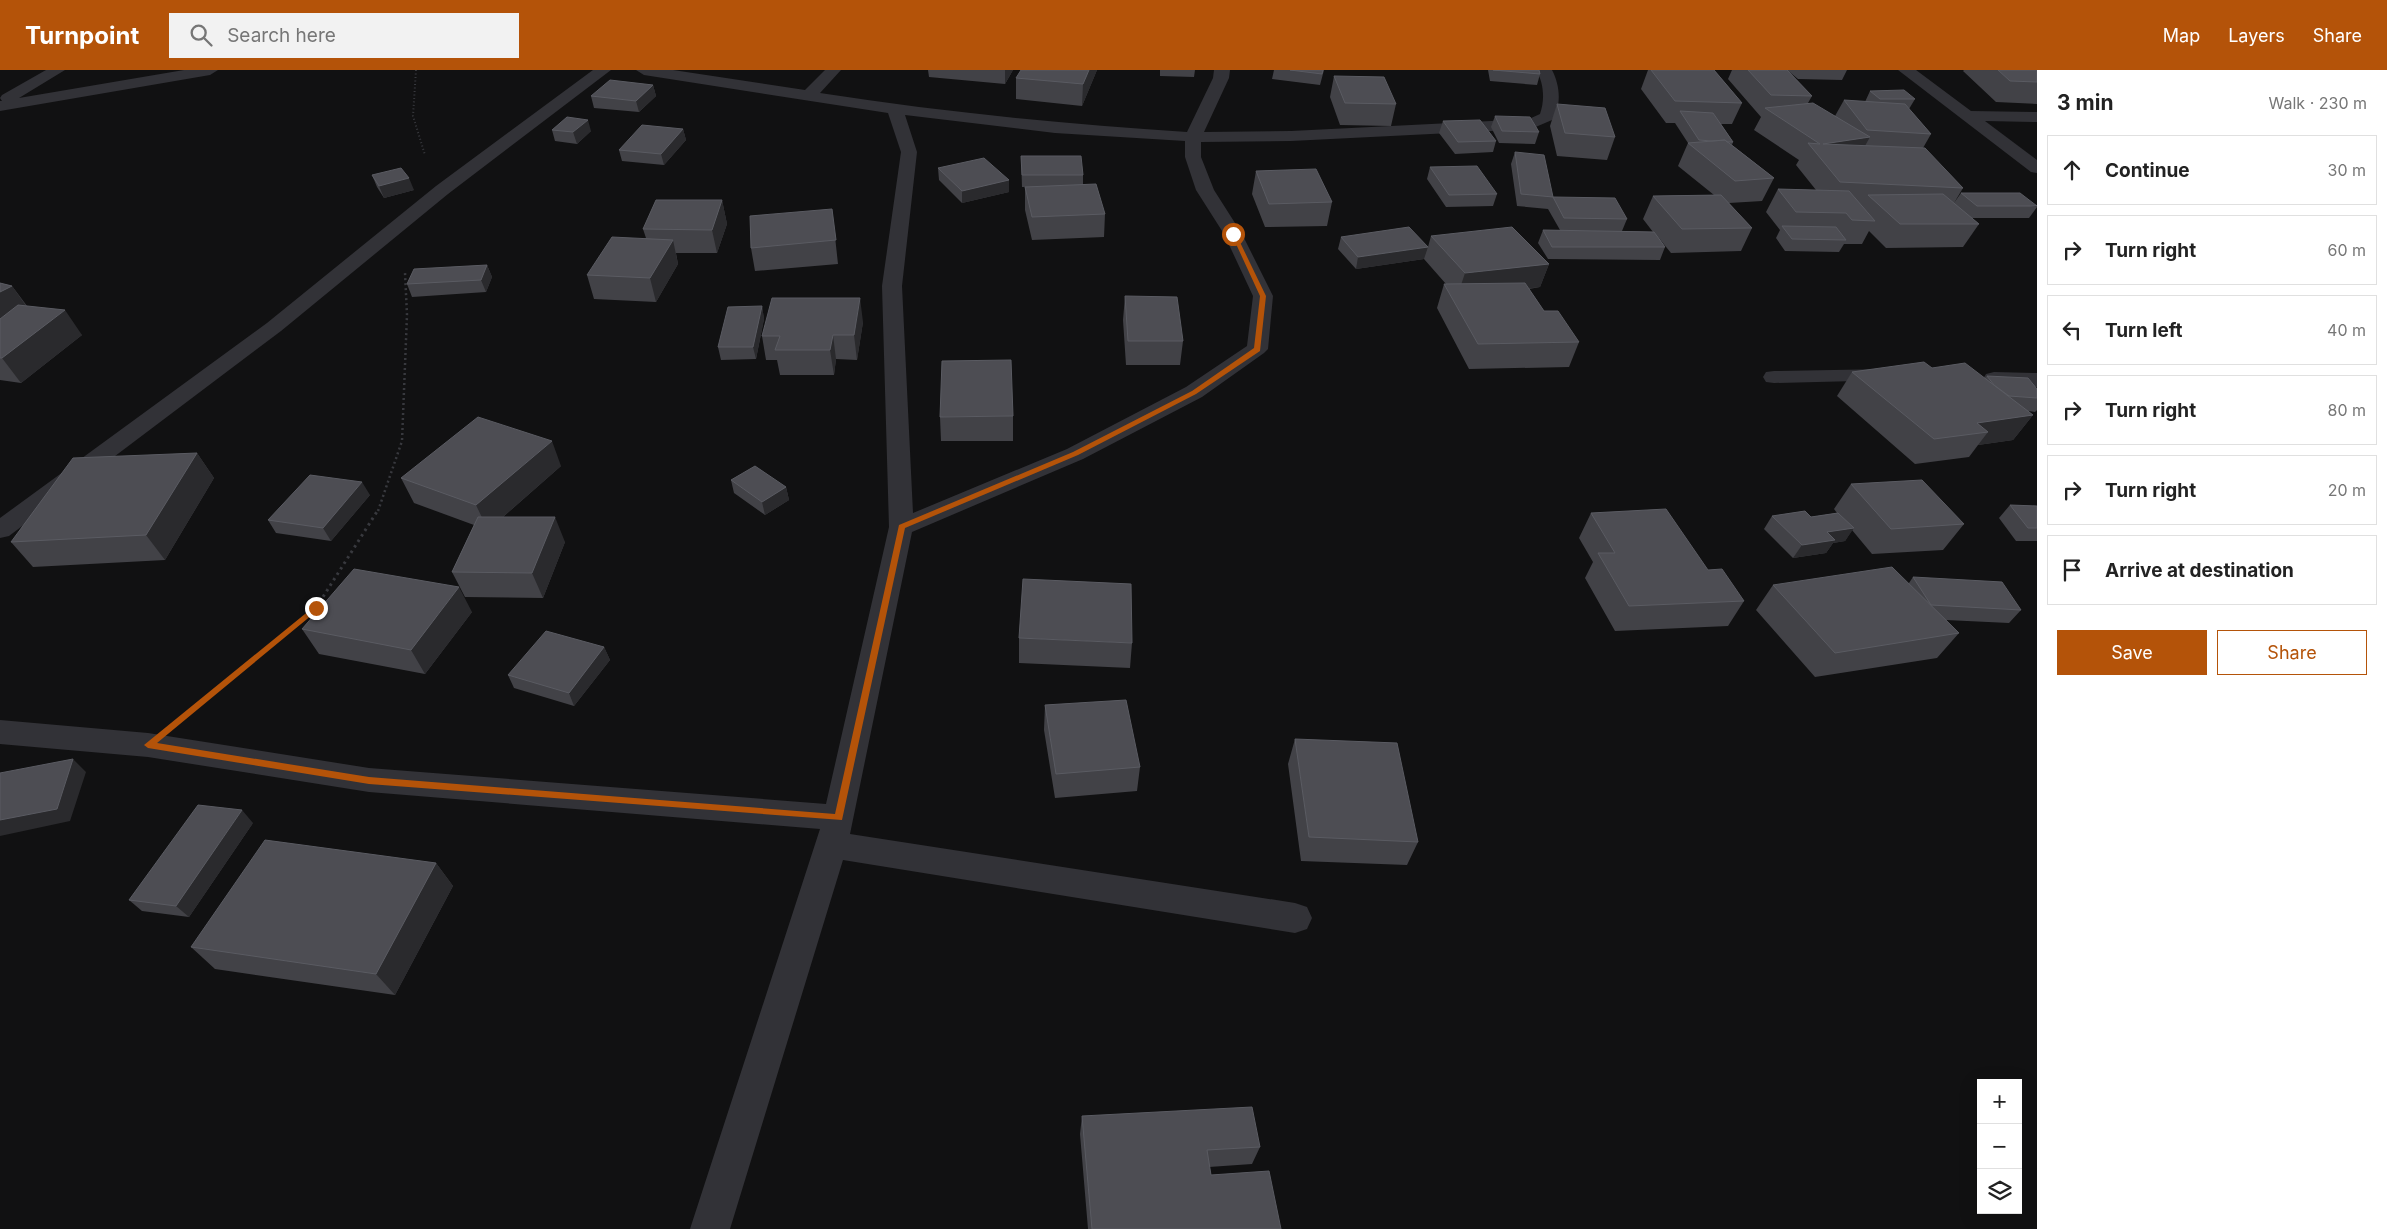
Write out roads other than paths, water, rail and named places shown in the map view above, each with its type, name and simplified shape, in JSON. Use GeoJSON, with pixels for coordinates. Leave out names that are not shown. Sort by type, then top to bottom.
{"type":"FeatureCollection","features":[{"type":"Feature","properties":{"kind":"street"},"geometry":{"type":"LineString","coordinates":[[0,104],[57,70]]}},
{"type":"Feature","properties":{"kind":"street"},"geometry":{"type":"LineString","coordinates":[[0,104],[210,70]]}},
{"type":"Feature","properties":{"kind":"street"},"geometry":{"type":"LineString","coordinates":[[0,530],[274,327],[442,190],[603,70]]}},
{"type":"Feature","properties":{"kind":"street"},"geometry":{"type":"LineString","coordinates":[[644,70],[724,84],[810,94],[895,109],[1055,128],[1193,137],[1301,136],[1531,124],[1545,119],[1550,111],[1550,77],[1544,70]]}},
{"type":"Feature","properties":{"kind":"street"},"geometry":{"type":"LineString","coordinates":[[810,94],[833,70]]}},
{"type":"Feature","properties":{"kind":"street"},"geometry":{"type":"LineString","coordinates":[[901,527],[1075,454],[1194,392],[1257,349],[1263,296],[1233,234],[1205,190],[1193,158],[1193,137],[1221,78],[1222,70]]}},
{"type":"Feature","properties":{"kind":"street"},"geometry":{"type":"LineString","coordinates":[[1906,70],[2037,168]]}},
{"type":"Feature","properties":{"kind":"street"},"geometry":{"type":"LineString","coordinates":[[710,1229],[835,831],[901,527],[892,286],[906,188],[909,152],[895,109]]}},
{"type":"Feature","properties":{"kind":"street"},"geometry":{"type":"LineString","coordinates":[[1969,116],[2037,117]]}},
{"type":"Feature","properties":{"kind":"street"},"geometry":{"type":"LineString","coordinates":[[1774,377],[1908,375]]}},
{"type":"Feature","properties":{"kind":"street"},"geometry":{"type":"LineString","coordinates":[[1978,378],[2037,380]]}},
{"type":"Feature","properties":{"kind":"street"},"geometry":{"type":"LineString","coordinates":[[0,732],[148,745],[369,780],[835,831],[1294,918]]}}]}
